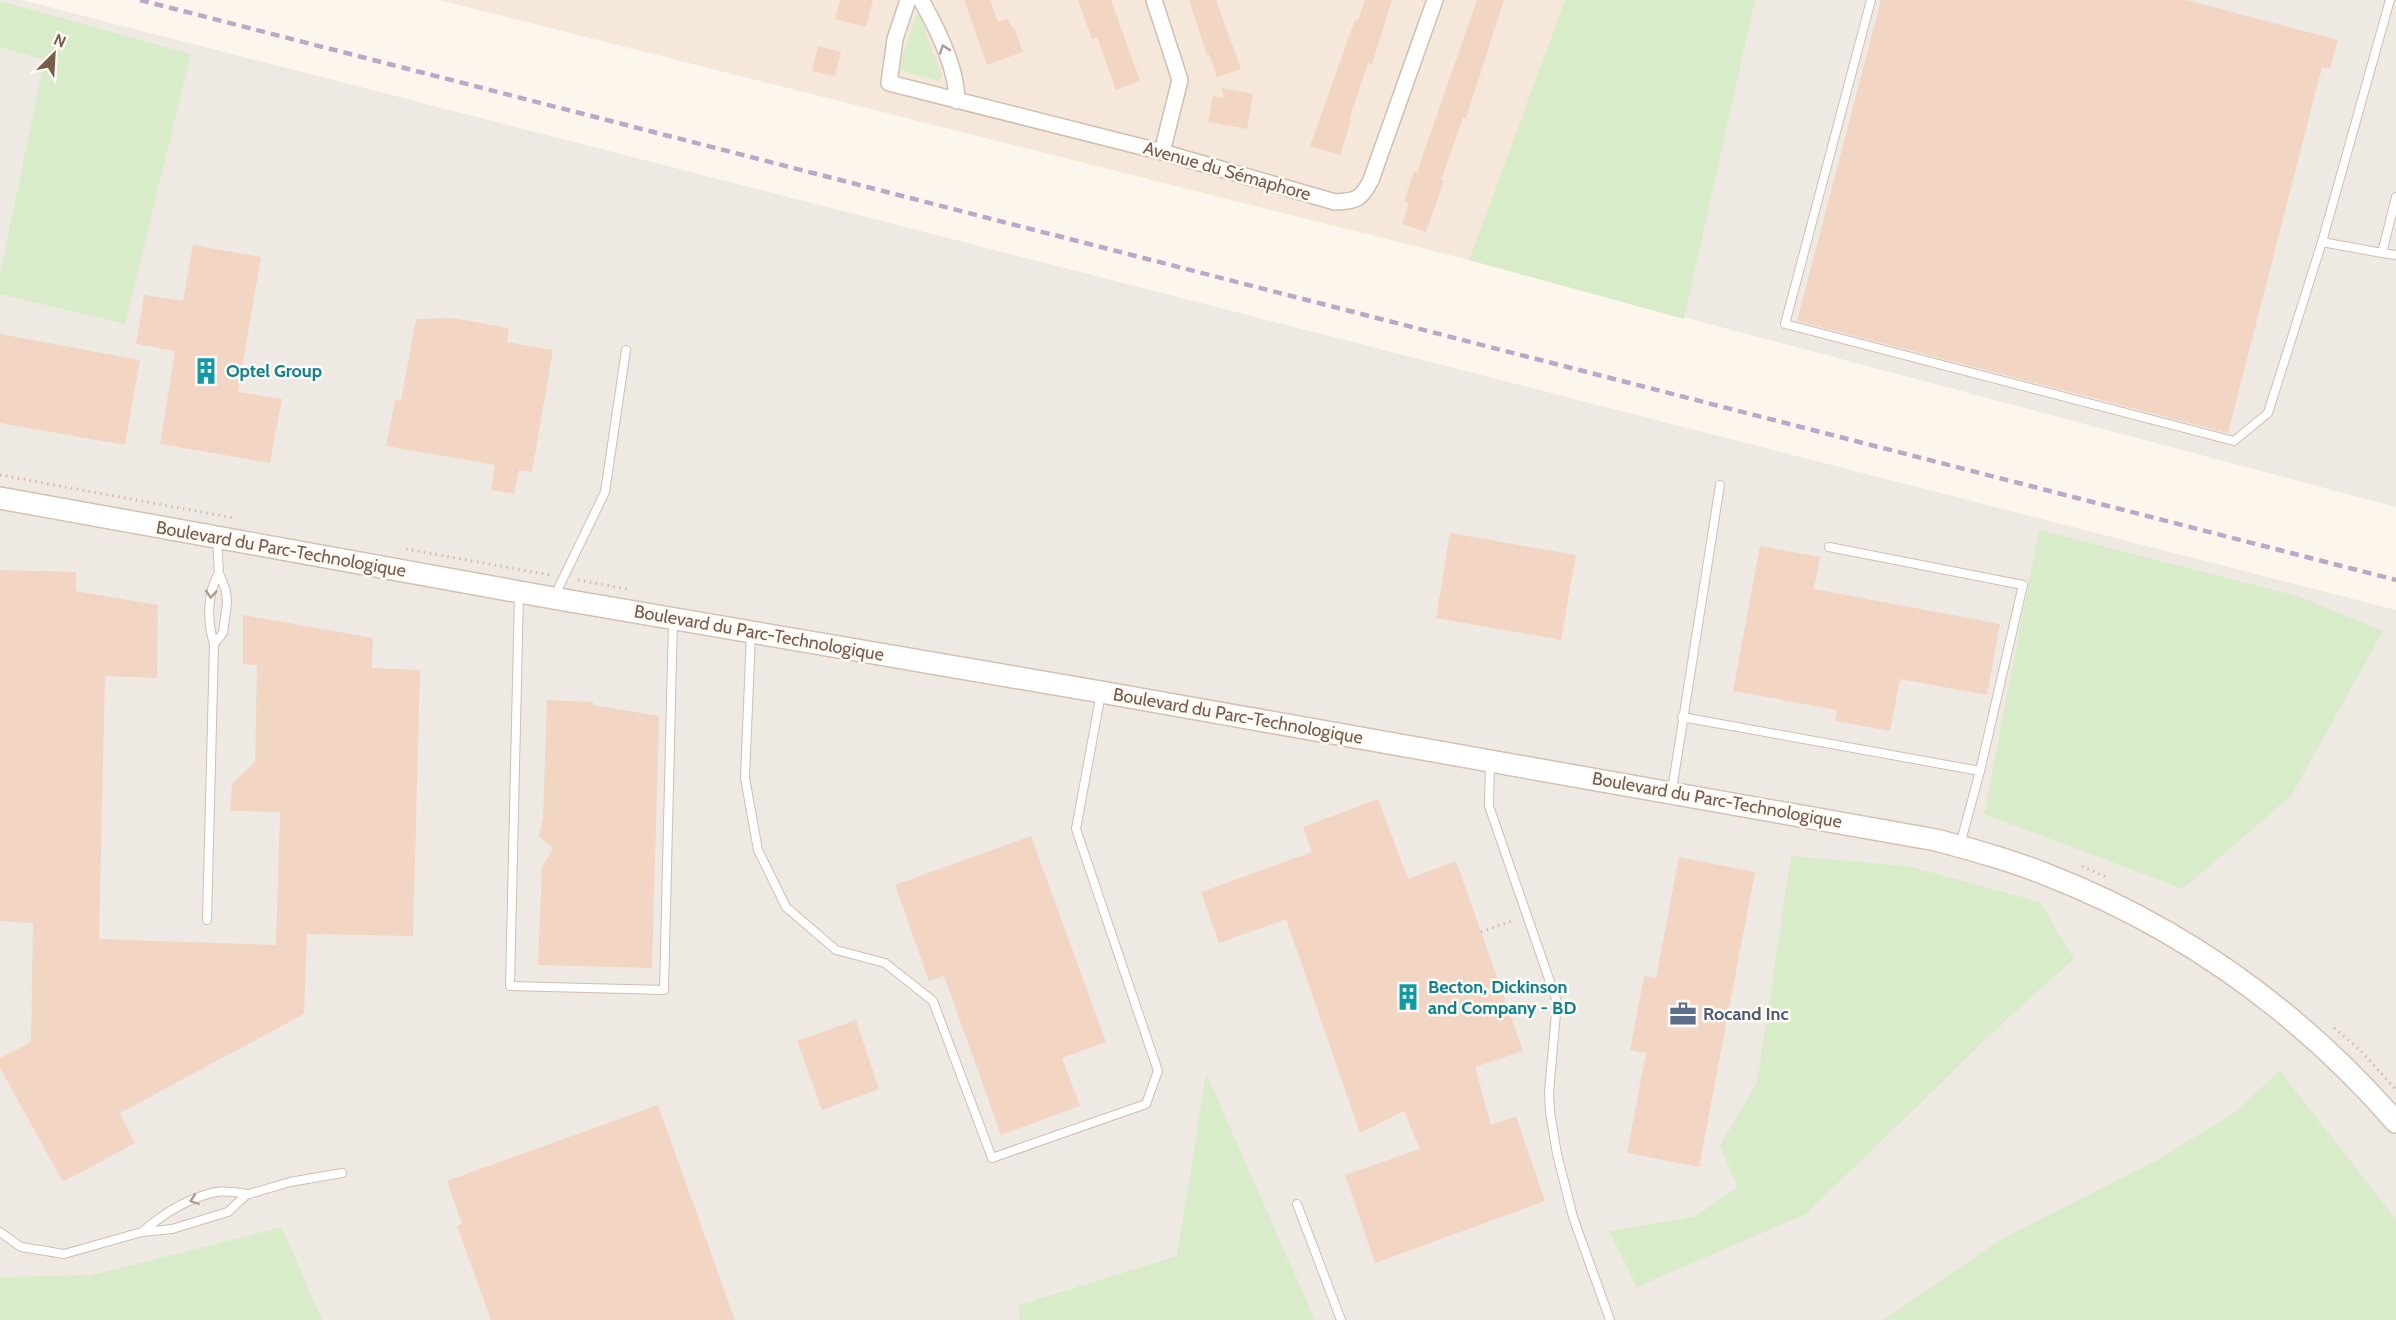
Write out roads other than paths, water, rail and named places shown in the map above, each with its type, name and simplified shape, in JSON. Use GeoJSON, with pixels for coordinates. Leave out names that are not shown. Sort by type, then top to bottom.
{"type":"FeatureCollection","features":[{"type":"Feature","properties":{"kind":"street","name":"Avenue du Sémaphore"},"geometry":{"type":"LineString","coordinates":[[908,0],[895,39],[889,83],[1162,153],[1335,202],[1354,201],[1364,194],[1371,180],[1435,0]]}},
{"type":"Feature","properties":{"kind":"street"},"geometry":{"type":"LineString","coordinates":[[921,0],[936,27],[957,88],[957,101]]}},
{"type":"Feature","properties":{"kind":"street"},"geometry":{"type":"LineString","coordinates":[[1154,0],[1180,80],[1162,153]]}},
{"type":"Feature","properties":{"kind":"street","name":"Boulevard du Parc-Technologique"},"geometry":{"type":"LineString","coordinates":[[0,498],[553,598],[1877,828],[1959,846],[2045,874],[2106,900],[2164,930],[2282,1010],[2335,1058],[2396,1122]]}},
{"type":"Feature","properties":{"kind":"lane"},"geometry":{"type":"LineString","coordinates":[[1871,0],[1785,324],[2234,441],[2268,413],[2322,242],[2390,0]]}},
{"type":"Feature","properties":{"kind":"lane"},"geometry":{"type":"LineString","coordinates":[[2382,253],[2396,197]]}},
{"type":"Feature","properties":{"kind":"lane"},"geometry":{"type":"LineString","coordinates":[[2322,242],[2396,255]]}},
{"type":"Feature","properties":{"kind":"lane"},"geometry":{"type":"LineString","coordinates":[[553,598],[605,492],[626,350]]}},
{"type":"Feature","properties":{"kind":"lane"},"geometry":{"type":"LineString","coordinates":[[1672,792],[1720,484]]}},
{"type":"Feature","properties":{"kind":"lane"},"geometry":{"type":"LineString","coordinates":[[214,644],[224,633],[226,624],[226,591],[219,573],[217,537]]}},
{"type":"Feature","properties":{"kind":"lane"},"geometry":{"type":"LineString","coordinates":[[1829,547],[2023,585],[1980,771],[1959,846]]}},
{"type":"Feature","properties":{"kind":"lane"},"geometry":{"type":"LineString","coordinates":[[207,920],[214,644],[210,631],[211,596],[212,585],[219,573]]}},
{"type":"Feature","properties":{"kind":"lane"},"geometry":{"type":"LineString","coordinates":[[519,591],[510,986],[664,990],[673,619]]}},
{"type":"Feature","properties":{"kind":"lane"},"geometry":{"type":"LineString","coordinates":[[752,632],[745,778],[758,850],[786,907],[836,950],[885,963],[933,1001],[992,1158],[1146,1104],[1158,1071],[1076,829],[1101,692]]}},
{"type":"Feature","properties":{"kind":"lane"},"geometry":{"type":"LineString","coordinates":[[1682,717],[1980,771]]}},
{"type":"Feature","properties":{"kind":"lane"},"geometry":{"type":"LineString","coordinates":[[1490,760],[1489,806],[1557,1002],[1549,1092],[1557,1154],[1573,1217],[1610,1320]]}},
{"type":"Feature","properties":{"kind":"lane"},"geometry":{"type":"LineString","coordinates":[[0,1232],[21,1247],[64,1254],[142,1232],[172,1229],[228,1212],[246,1195],[290,1182],[342,1173]]}},
{"type":"Feature","properties":{"kind":"lane"},"geometry":{"type":"LineString","coordinates":[[142,1232],[172,1207],[218,1191],[251,1194]]}},
{"type":"Feature","properties":{"kind":"lane"},"geometry":{"type":"LineString","coordinates":[[1297,1204],[1341,1320]]}},
{"type":"Feature","properties":{"kind":"railway"},"geometry":{"type":"LineString","coordinates":[[140,0],[2396,580]]}},
{"type":"Feature","properties":{"kind":"place","name":"Optel Group"},"geometry":{"type":"Point","coordinates":[206,371]}},
{"type":"Feature","properties":{"kind":"place","name":"Becton, Dickinson and Company - BD"},"geometry":{"type":"Point","coordinates":[1408,997]}},
{"type":"Feature","properties":{"kind":"place","name":"Rocand Inc"},"geometry":{"type":"Point","coordinates":[1683,1014]}}]}
